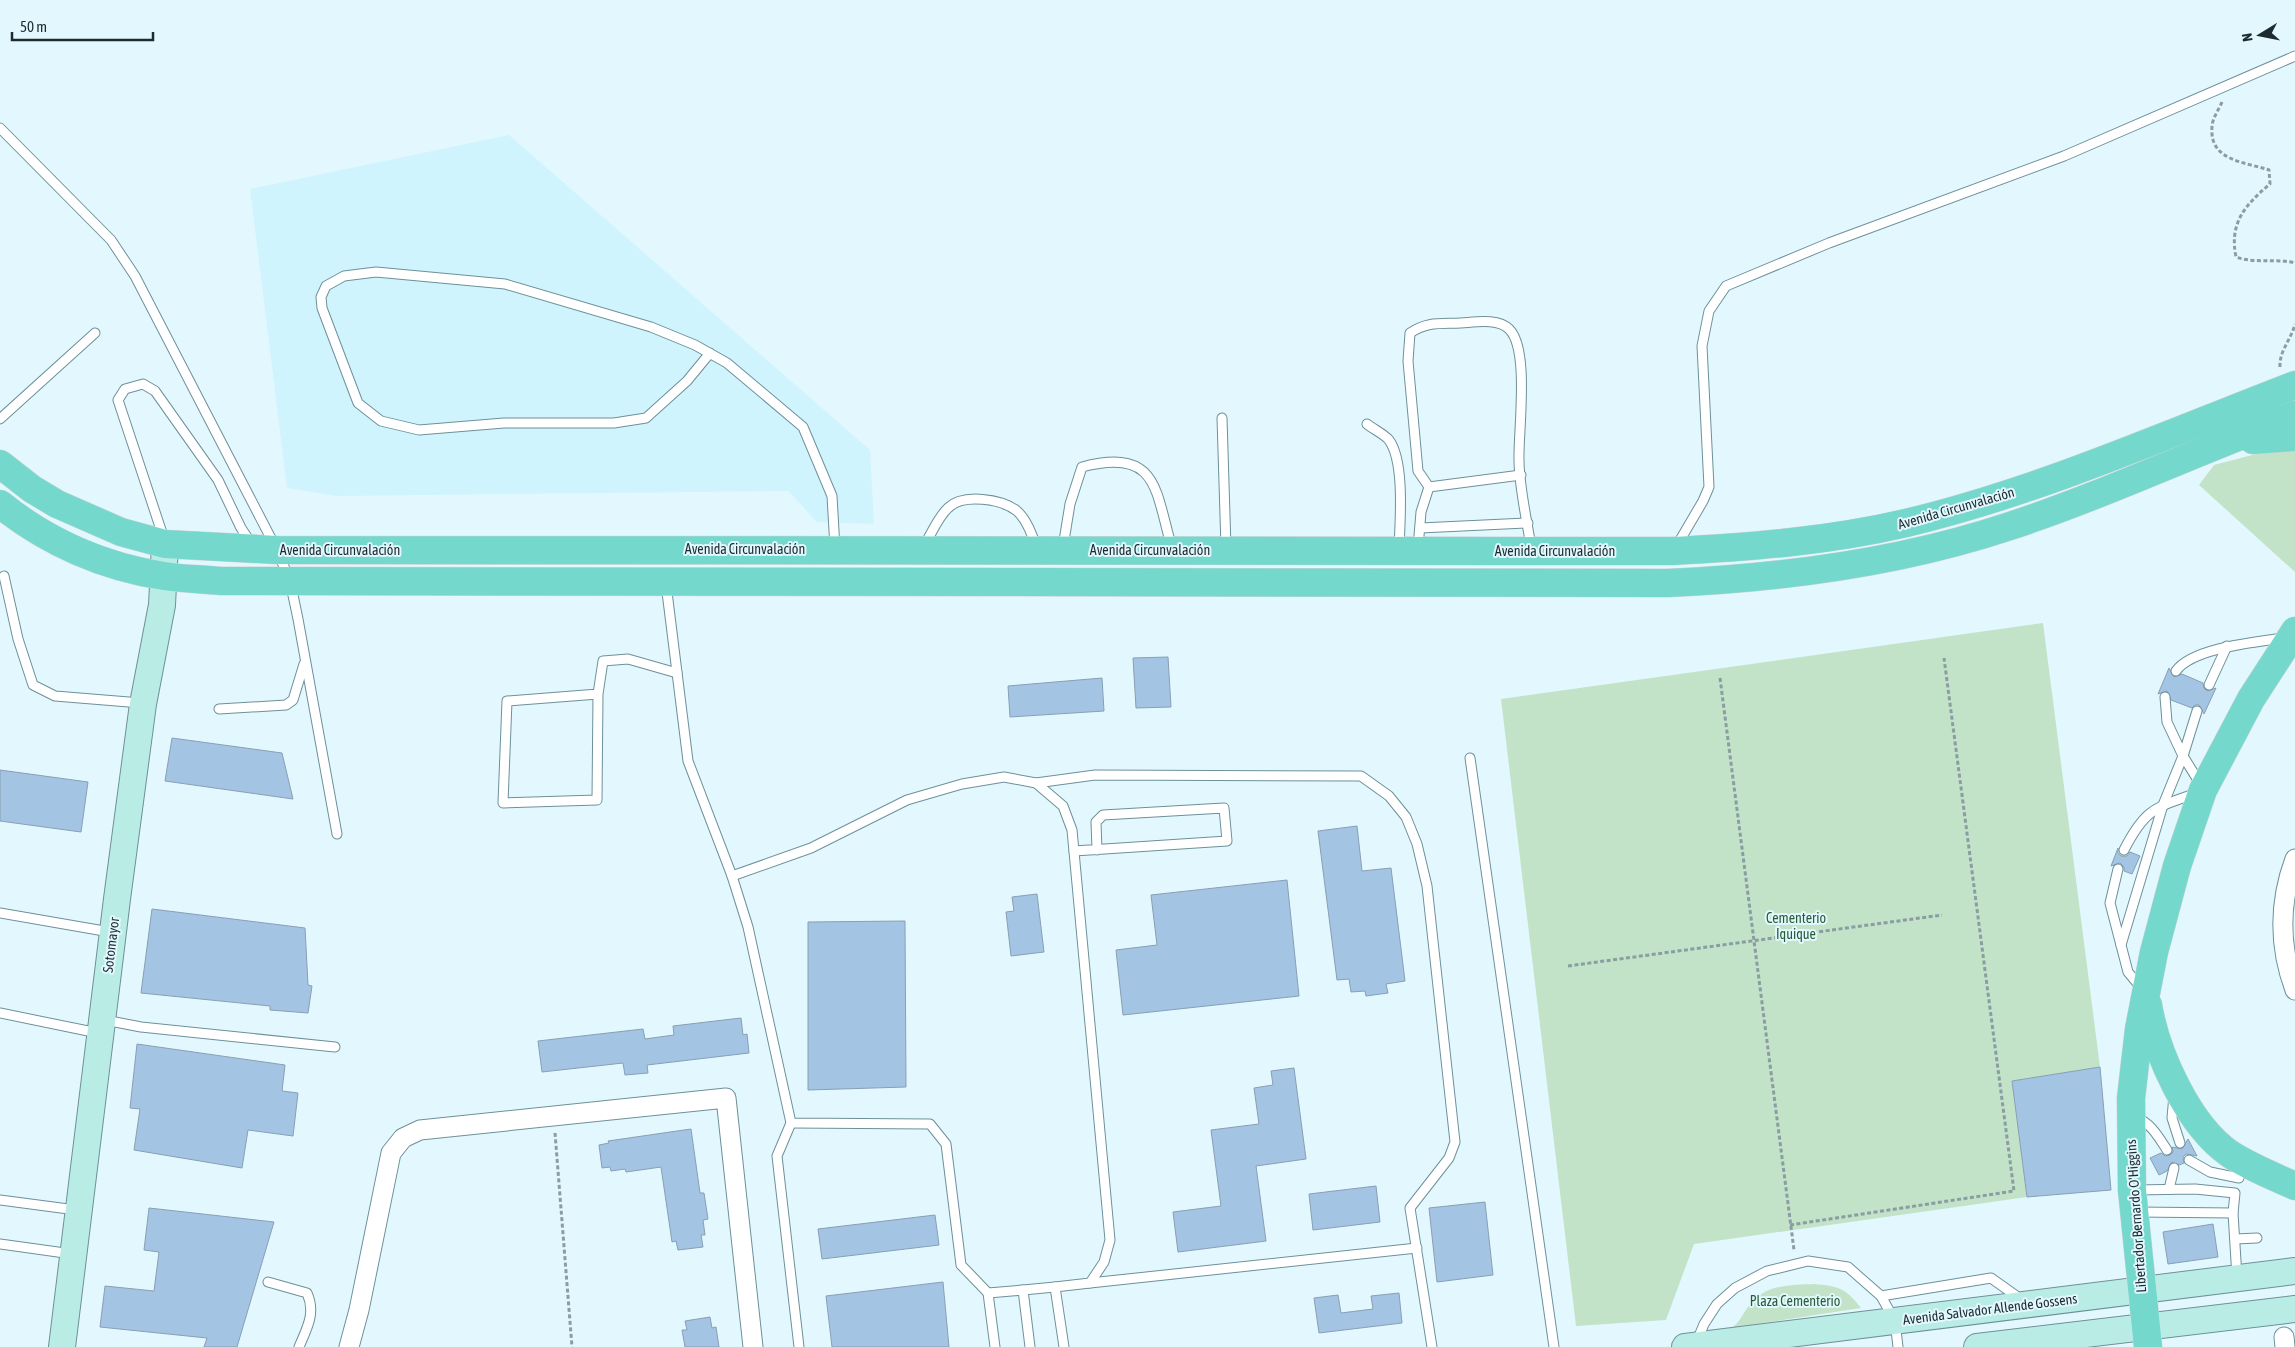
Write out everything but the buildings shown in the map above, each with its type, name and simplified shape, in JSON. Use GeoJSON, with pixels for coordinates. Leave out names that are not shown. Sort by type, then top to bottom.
{"type":"FeatureCollection","features":[{"type":"Feature","properties":{"kind":"main road","name":"Avenida Circunvalación"},"geometry":{"type":"LineString","coordinates":[[0,464],[32,489],[83,517],[121,532],[165,544],[266,549],[1226,550],[1412,543],[1531,550],[1673,551],[1761,546],[1810,540],[1858,533],[1952,511],[2044,482],[2288,388]]}},
{"type":"Feature","properties":{"kind":"main road"},"geometry":{"type":"LineString","coordinates":[[0,504],[33,528],[80,553],[115,565],[164,576],[221,581],[1668,583],[1760,578],[1866,563],[1961,541],[2054,511],[2295,415]]}},
{"type":"Feature","properties":{"kind":"main road"},"geometry":{"type":"LineString","coordinates":[[2210,449],[2248,441],[2295,437]]}},
{"type":"Feature","properties":{"kind":"main road","name":"Sotomayor"},"geometry":{"type":"LineString","coordinates":[[62,1347],[143,704],[162,605],[165,544]]}},
{"type":"Feature","properties":{"kind":"main road","name":"Libertador Bernardo O'Higgins"},"geometry":{"type":"LineString","coordinates":[[2146,1337],[2134,1201],[2130,1115],[2134,1063],[2164,908],[2204,790],[2251,698],[2293,634]]}},
{"type":"Feature","properties":{"kind":"main road","name":"Libertador Bernardo O'Higgins"},"geometry":{"type":"LineString","coordinates":[[2146,995],[2156,1037],[2176,1086],[2206,1131],[2243,1171],[2295,1186]]}},
{"type":"Feature","properties":{"kind":"main road","name":"Avenida Salvador Allende Gossens"},"geometry":{"type":"LineString","coordinates":[[1690,1346],[2295,1271]]}},
{"type":"Feature","properties":{"kind":"main road"},"geometry":{"type":"LineString","coordinates":[[1977,1347],[2146,1337],[2295,1309]]}},
{"type":"Feature","properties":{"kind":"street"},"geometry":{"type":"LineString","coordinates":[[2295,859],[2286,891],[2283,934],[2285,956],[2295,990]]}},
{"type":"Feature","properties":{"kind":"street"},"geometry":{"type":"LineString","coordinates":[[349,1347],[359,1310],[391,1153],[403,1138],[420,1130],[726,1098],[753,1347]]}},
{"type":"Feature","properties":{"kind":"lane"},"geometry":{"type":"LineString","coordinates":[[1673,551],[1704,501],[1709,487],[1702,346],[1709,311],[1726,286],[1829,242],[2064,156],[2295,56]]}},
{"type":"Feature","properties":{"kind":"lane"},"geometry":{"type":"LineString","coordinates":[[0,128],[111,240],[135,276],[266,549],[290,581],[337,834]]}},
{"type":"Feature","properties":{"kind":"lane"},"geometry":{"type":"LineString","coordinates":[[710,353],[687,382],[646,418],[614,424],[504,423],[419,430],[381,421],[358,403],[322,308],[321,297],[326,286],[344,276],[376,272],[505,284],[651,327],[695,345],[710,353],[727,363],[803,427],[832,496],[835,549]]}},
{"type":"Feature","properties":{"kind":"lane"},"geometry":{"type":"LineString","coordinates":[[1429,487],[1418,471],[1408,361],[1410,333],[1422,325],[1488,321],[1508,328],[1515,338],[1519,353],[1522,400],[1519,461],[1531,550]]}},
{"type":"Feature","properties":{"kind":"lane"},"geometry":{"type":"LineString","coordinates":[[1,414],[95,333]]}},
{"type":"Feature","properties":{"kind":"lane"},"geometry":{"type":"LineString","coordinates":[[165,544],[159,518],[118,400],[125,389],[143,384],[155,391],[218,480],[241,528],[266,549]]}},
{"type":"Feature","properties":{"kind":"lane"},"geometry":{"type":"LineString","coordinates":[[1222,418],[1226,550]]}},
{"type":"Feature","properties":{"kind":"lane"},"geometry":{"type":"LineString","coordinates":[[1367,424],[1389,440],[1397,460],[1401,502],[1412,543]]}},
{"type":"Feature","properties":{"kind":"lane"},"geometry":{"type":"LineString","coordinates":[[922,550],[948,507],[963,499],[1006,504],[1018,512],[1050,550],[1070,504],[1082,467],[1104,462],[1124,464],[1144,470],[1156,489],[1173,550]]}},
{"type":"Feature","properties":{"kind":"lane"},"geometry":{"type":"LineString","coordinates":[[1429,487],[1521,475]]}},
{"type":"Feature","properties":{"kind":"lane"},"geometry":{"type":"LineString","coordinates":[[1412,543],[1429,487]]}},
{"type":"Feature","properties":{"kind":"lane"},"geometry":{"type":"LineString","coordinates":[[1412,543],[1528,523]]}},
{"type":"Feature","properties":{"kind":"lane"},"geometry":{"type":"LineString","coordinates":[[4,576],[18,639],[33,685],[55,696],[143,704]]}},
{"type":"Feature","properties":{"kind":"lane"},"geometry":{"type":"LineString","coordinates":[[666,582],[688,761],[732,876],[748,926],[791,1123],[777,1156],[800,1347]]}},
{"type":"Feature","properties":{"kind":"lane"},"geometry":{"type":"LineString","coordinates":[[2176,671],[2181,664],[2227,646],[2293,634]]}},
{"type":"Feature","properties":{"kind":"lane"},"geometry":{"type":"LineString","coordinates":[[2209,685],[2227,646]]}},
{"type":"Feature","properties":{"kind":"lane"},"geometry":{"type":"LineString","coordinates":[[598,694],[507,700],[504,803],[597,800],[598,694],[603,660],[628,659],[677,673]]}},
{"type":"Feature","properties":{"kind":"lane"},"geometry":{"type":"LineString","coordinates":[[219,709],[286,705],[293,700],[305,661]]}},
{"type":"Feature","properties":{"kind":"lane"},"geometry":{"type":"LineString","coordinates":[[2124,850],[2136,826],[2147,815],[2162,805],[2204,790],[2183,756],[2167,722],[2165,697]]}},
{"type":"Feature","properties":{"kind":"lane"},"geometry":{"type":"LineString","coordinates":[[2121,945],[2162,805],[2183,756],[2197,711]]}},
{"type":"Feature","properties":{"kind":"lane"},"geometry":{"type":"LineString","coordinates":[[1470,758],[1554,1347]]}},
{"type":"Feature","properties":{"kind":"lane"},"geometry":{"type":"LineString","coordinates":[[732,876],[811,848],[907,800],[962,784],[1004,777],[1036,782],[1094,776],[1361,776],[1389,796],[1406,817],[1417,844],[1427,886],[1455,1142],[1449,1158],[1410,1208],[1432,1347]]}},
{"type":"Feature","properties":{"kind":"lane"},"geometry":{"type":"LineString","coordinates":[[1036,782],[1063,806],[1072,830],[1110,1240],[1104,1262],[1090,1283]]}},
{"type":"Feature","properties":{"kind":"lane"},"geometry":{"type":"LineString","coordinates":[[1074,851],[1097,850],[1227,841],[1224,808],[1103,815],[1096,822],[1097,850]]}},
{"type":"Feature","properties":{"kind":"lane"},"geometry":{"type":"LineString","coordinates":[[2118,869],[2110,903],[2128,972],[2146,995]]}},
{"type":"Feature","properties":{"kind":"lane"},"geometry":{"type":"LineString","coordinates":[[0,913],[113,932]]}},
{"type":"Feature","properties":{"kind":"lane"},"geometry":{"type":"LineString","coordinates":[[0,1013],[101,1026],[141,1027],[336,1047]]}},
{"type":"Feature","properties":{"kind":"lane"},"geometry":{"type":"LineString","coordinates":[[2176,1086],[2171,1104],[2172,1118],[2180,1143]]}},
{"type":"Feature","properties":{"kind":"lane"},"geometry":{"type":"LineString","coordinates":[[2130,1115],[2144,1121],[2157,1134],[2167,1150]]}},
{"type":"Feature","properties":{"kind":"lane"},"geometry":{"type":"LineString","coordinates":[[791,1123],[930,1124],[946,1144],[961,1265],[988,1293],[995,1347]]}},
{"type":"Feature","properties":{"kind":"lane"},"geometry":{"type":"LineString","coordinates":[[2189,1160],[2210,1172],[2243,1171],[2235,1193],[2233,1212],[2237,1278]]}},
{"type":"Feature","properties":{"kind":"lane"},"geometry":{"type":"LineString","coordinates":[[2168,1189],[2174,1168]]}},
{"type":"Feature","properties":{"kind":"lane"},"geometry":{"type":"LineString","coordinates":[[2134,1201],[2168,1189],[2235,1193]]}},
{"type":"Feature","properties":{"kind":"lane"},"geometry":{"type":"LineString","coordinates":[[0,1200],[79,1210]]}},
{"type":"Feature","properties":{"kind":"lane"},"geometry":{"type":"LineString","coordinates":[[2134,1201],[2233,1212]]}},
{"type":"Feature","properties":{"kind":"lane"},"geometry":{"type":"LineString","coordinates":[[2235,1239],[2257,1238]]}},
{"type":"Feature","properties":{"kind":"lane"},"geometry":{"type":"LineString","coordinates":[[0,1244],[75,1255]]}},
{"type":"Feature","properties":{"kind":"lane"},"geometry":{"type":"LineString","coordinates":[[988,1293],[1416,1248]]}},
{"type":"Feature","properties":{"kind":"lane"},"geometry":{"type":"LineString","coordinates":[[1690,1346],[1717,1304],[1735,1288],[1767,1271],[1808,1261],[1848,1267],[1882,1296],[1895,1321],[1898,1347]]}},
{"type":"Feature","properties":{"kind":"lane"},"geometry":{"type":"LineString","coordinates":[[1882,1296],[1991,1278],[2028,1305]]}},
{"type":"Feature","properties":{"kind":"lane"},"geometry":{"type":"LineString","coordinates":[[268,1282],[307,1294],[311,1303],[312,1316],[300,1347]]}},
{"type":"Feature","properties":{"kind":"lane"},"geometry":{"type":"LineString","coordinates":[[1055,1287],[1064,1347]]}},
{"type":"Feature","properties":{"kind":"lane"},"geometry":{"type":"LineString","coordinates":[[1023,1290],[1030,1347]]}},
{"type":"Feature","properties":{"kind":"path"},"geometry":{"type":"LineString","coordinates":[[2225,94],[2212,127],[2215,146],[2229,160],[2268,170],[2270,184],[2250,200],[2237,224],[2233,240],[2236,257],[2250,262],[2286,261],[2295,263]]}},
{"type":"Feature","properties":{"kind":"path"},"geometry":{"type":"LineString","coordinates":[[2288,388],[2279,357],[2293,333],[2295,324]]}},
{"type":"Feature","properties":{"kind":"path"},"geometry":{"type":"LineString","coordinates":[[1790,1225],[2014,1192],[1944,658]]}},
{"type":"Feature","properties":{"kind":"path"},"geometry":{"type":"LineString","coordinates":[[1720,678],[1796,1263]]}},
{"type":"Feature","properties":{"kind":"path"},"geometry":{"type":"LineString","coordinates":[[1568,966],[1942,915]]}},
{"type":"Feature","properties":{"kind":"path"},"geometry":{"type":"LineString","coordinates":[[553,1115],[572,1347]]}},
{"type":"Feature","properties":{"kind":"shaded area"},"geometry":{"type":"Polygon","coordinates":[[[509,135],[870,450],[874,524],[817,522],[788,491],[337,496],[287,488],[250,189],[509,135]]]}},
{"type":"Feature","properties":{"kind":"green space"},"geometry":{"type":"Polygon","coordinates":[[[2275,449],[2295,449],[2295,572],[2199,485],[2214,465],[2275,449]]]}},
{"type":"Feature","properties":{"kind":"green space","name":"Cementerio Iquique"},"geometry":{"type":"Polygon","coordinates":[[[2043,623],[2100,1067],[2012,1081],[2027,1197],[1694,1244],[1666,1320],[1576,1326],[1501,699],[2043,623]]]}},
{"type":"Feature","properties":{"kind":"green space","name":"Plaza Cementerio"},"geometry":{"type":"Polygon","coordinates":[[[1814,1284],[1841,1289],[1851,1296],[1861,1308],[1732,1328],[1751,1303],[1767,1291],[1782,1286],[1814,1284]]]}}]}
